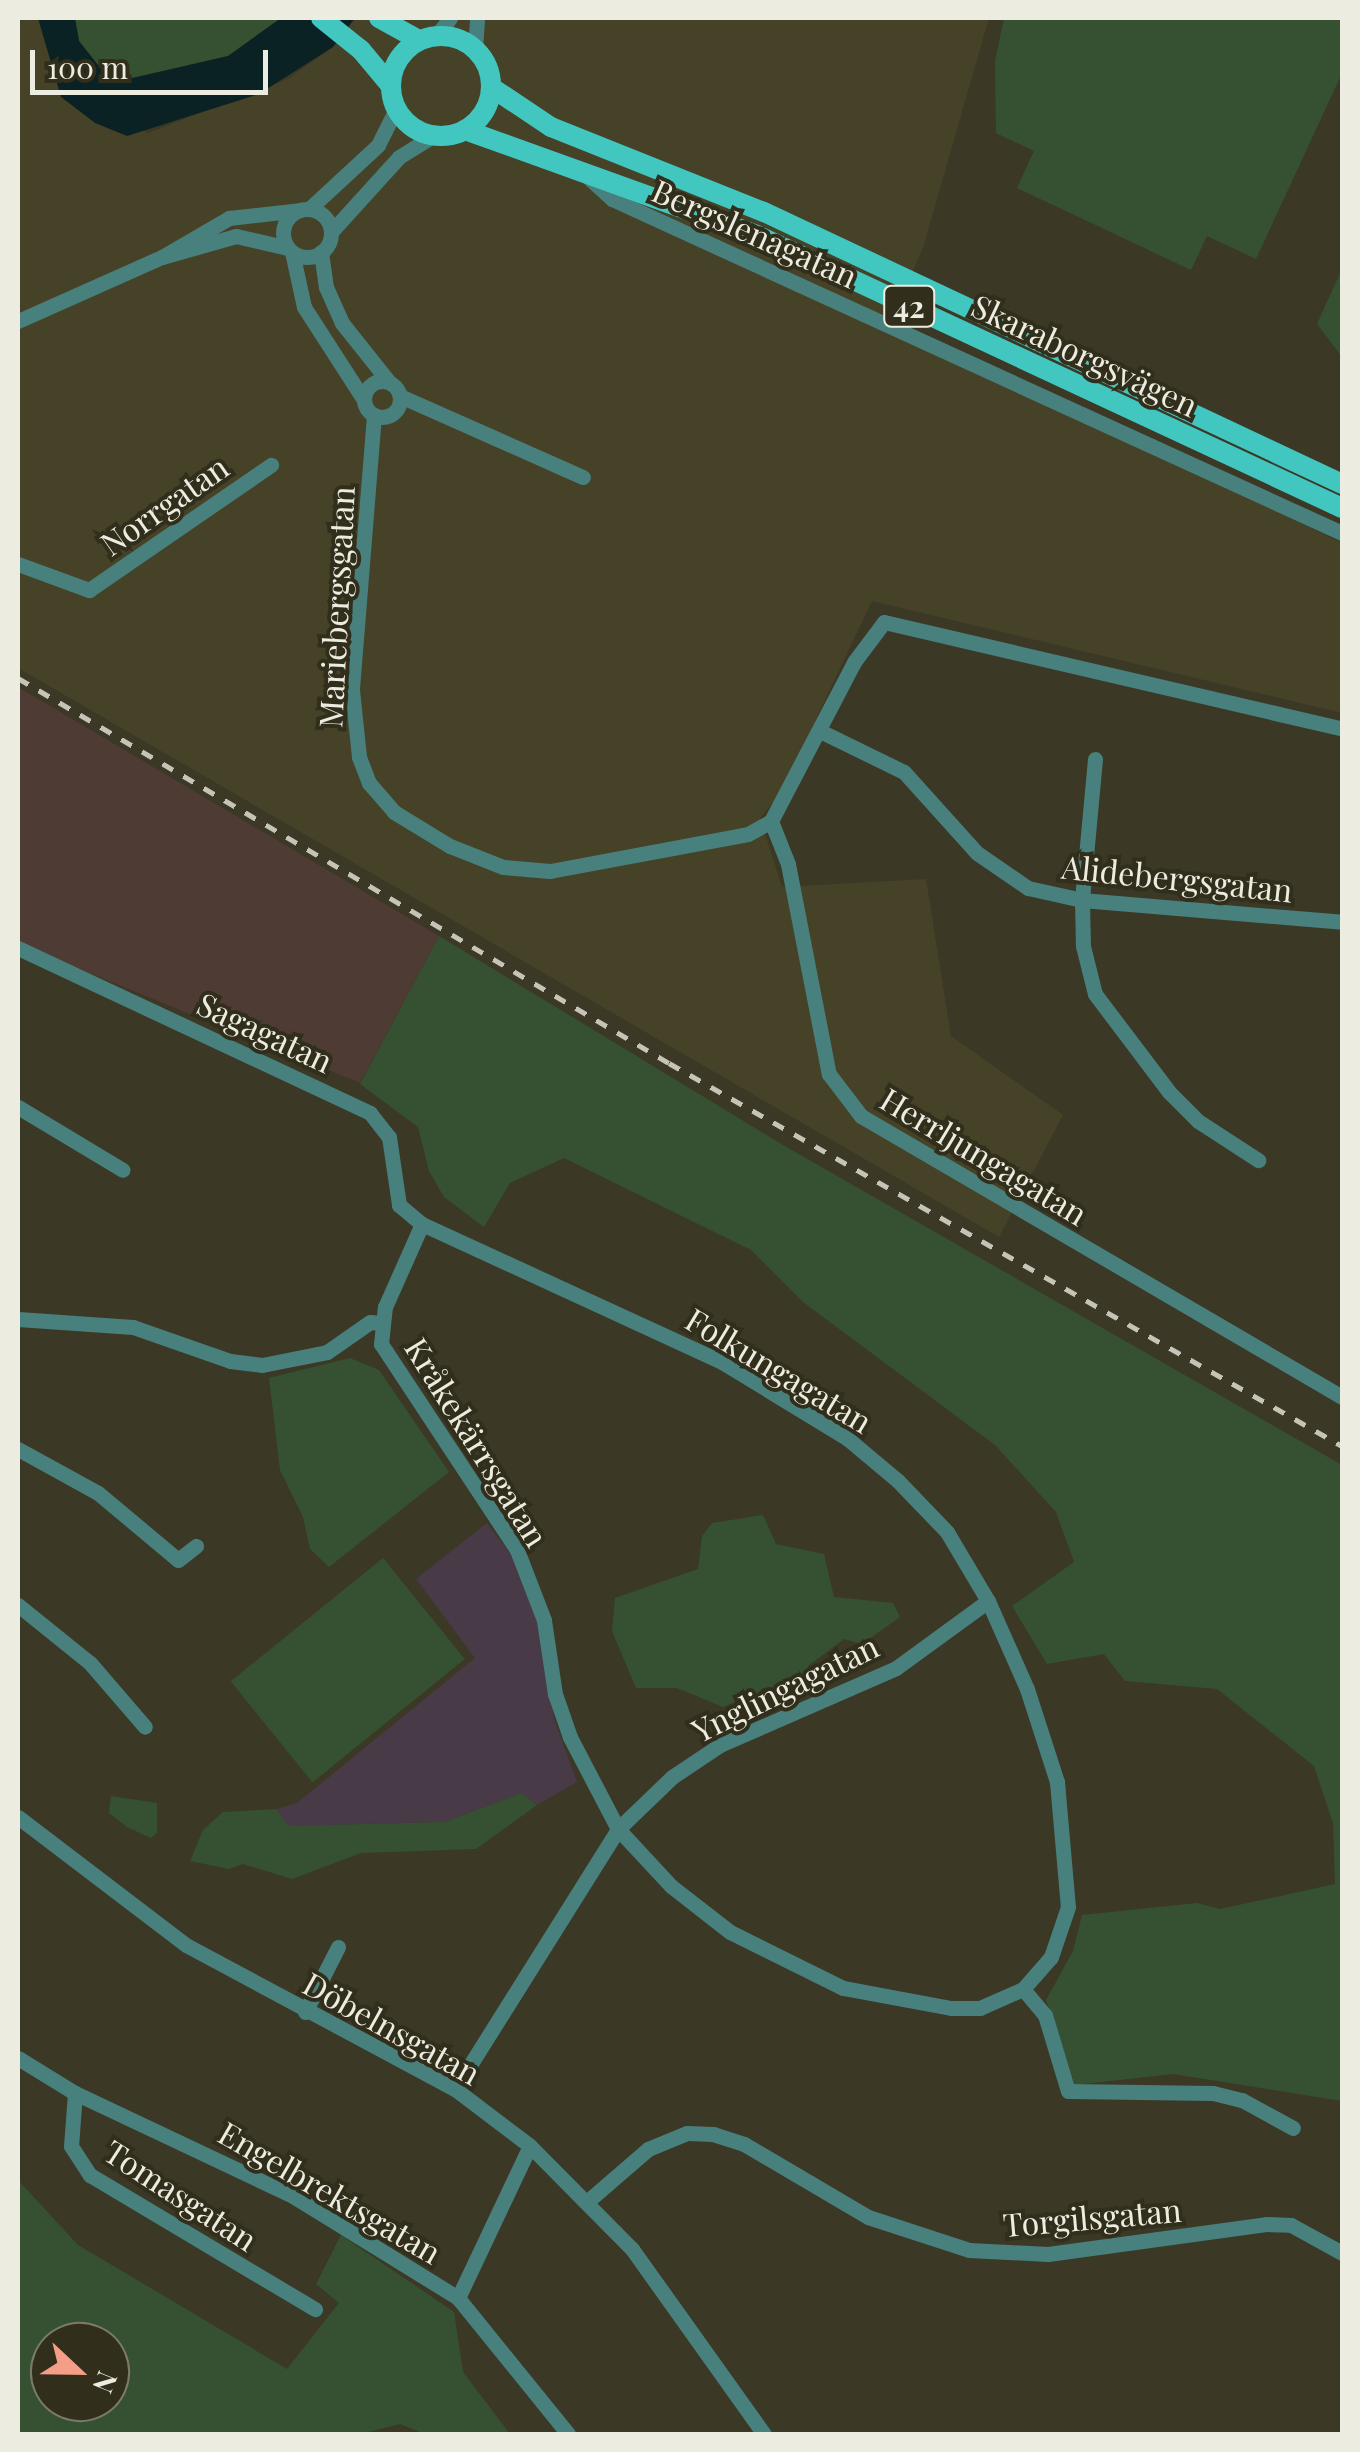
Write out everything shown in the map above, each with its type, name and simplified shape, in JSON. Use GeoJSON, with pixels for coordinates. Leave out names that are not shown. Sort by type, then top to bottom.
{"type":"FeatureCollection","features":[{"type":"Feature","properties":{"kind":"main road"},"geometry":{"type":"LineString","coordinates":[[321,18],[361,50],[391,86]]}},
{"type":"Feature","properties":{"kind":"main road"},"geometry":{"type":"LineString","coordinates":[[380,18],[428,38],[475,49],[492,87],[484,112],[465,130],[433,136],[411,127],[396,109],[391,86],[398,59],[428,38]]}},
{"type":"Feature","properties":{"kind":"main road","name":"Skaraborgsvägen"},"geometry":{"type":"LineString","coordinates":[[492,87],[551,126],[764,212],[1342,484]]}},
{"type":"Feature","properties":{"kind":"main road","name":"Skaraborgsvägen"},"geometry":{"type":"LineString","coordinates":[[465,130],[759,236],[1342,508]]}},
{"type":"Feature","properties":{"kind":"street"},"geometry":{"type":"LineString","coordinates":[[428,38],[450,18]]}},
{"type":"Feature","properties":{"kind":"street"},"geometry":{"type":"LineString","coordinates":[[475,49],[477,18]]}},
{"type":"Feature","properties":{"kind":"street"},"geometry":{"type":"LineString","coordinates":[[396,109],[378,145],[285,223],[304,307],[374,415],[393,414],[395,389],[342,323],[326,287],[321,252],[331,232],[399,157],[433,136]]}},
{"type":"Feature","properties":{"kind":"street","name":"Bergslenagatan"},"geometry":{"type":"LineString","coordinates":[[587,176],[612,199],[1342,532]]}},
{"type":"Feature","properties":{"kind":"street"},"geometry":{"type":"LineString","coordinates":[[18,321],[162,256],[229,218],[304,209],[325,216],[331,232]]}},
{"type":"Feature","properties":{"kind":"street"},"geometry":{"type":"LineString","coordinates":[[162,256],[236,236],[306,257],[321,252]]}},
{"type":"Feature","properties":{"kind":"street"},"geometry":{"type":"LineString","coordinates":[[364,400],[372,384],[395,389],[583,477]]}},
{"type":"Feature","properties":{"kind":"street","name":"Mariebergsgatan"},"geometry":{"type":"LineString","coordinates":[[374,415],[352,729],[369,783],[394,812],[450,846],[532,871],[748,834],[770,821]]}},
{"type":"Feature","properties":{"kind":"street","name":"Norrgatan"},"geometry":{"type":"LineString","coordinates":[[18,564],[89,590],[271,464]]}},
{"type":"Feature","properties":{"kind":"street"},"geometry":{"type":"LineString","coordinates":[[770,821],[822,732],[854,662],[884,622],[1342,729]]}},
{"type":"Feature","properties":{"kind":"street","name":"Alidebergsgatan"},"geometry":{"type":"LineString","coordinates":[[822,732],[904,772],[978,853],[1011,879],[1082,900],[1342,922]]}},
{"type":"Feature","properties":{"kind":"street"},"geometry":{"type":"LineString","coordinates":[[1096,759],[1082,900],[1083,946],[1096,994],[1122,1034],[1198,1121],[1258,1160]]}},
{"type":"Feature","properties":{"kind":"street","name":"Herrljungagatan"},"geometry":{"type":"LineString","coordinates":[[770,821],[788,864],[829,1074],[861,1116],[1342,1397]]}},
{"type":"Feature","properties":{"kind":"street","name":"Sagagatan"},"geometry":{"type":"LineString","coordinates":[[18,948],[370,1113],[390,1137],[399,1205],[422,1224]]}},
{"type":"Feature","properties":{"kind":"street"},"geometry":{"type":"LineString","coordinates":[[18,1107],[122,1170]]}},
{"type":"Feature","properties":{"kind":"street","name":"Kråkekärrsgatan"},"geometry":{"type":"LineString","coordinates":[[422,1224],[382,1323],[387,1360],[517,1550],[544,1620],[555,1694],[570,1737],[618,1829],[716,1922],[824,1980],[905,2004],[951,2008],[1006,2001],[1023,1990]]}},
{"type":"Feature","properties":{"kind":"street","name":"Folkungagatan"},"geometry":{"type":"LineString","coordinates":[[422,1224],[707,1355],[848,1439],[947,1532],[988,1601],[1028,1690],[1057,1782],[1068,1907],[1051,1957],[1023,1990]]}},
{"type":"Feature","properties":{"kind":"street"},"geometry":{"type":"LineString","coordinates":[[18,1319],[133,1326],[230,1361],[262,1366],[326,1352],[370,1322],[382,1323]]}},
{"type":"Feature","properties":{"kind":"street"},"geometry":{"type":"LineString","coordinates":[[18,1450],[98,1493],[178,1560],[196,1546]]}},
{"type":"Feature","properties":{"kind":"street","name":"Ynglingagatan"},"geometry":{"type":"LineString","coordinates":[[455,2089],[618,1829],[672,1777],[720,1745],[896,1668],[988,1601]]}},
{"type":"Feature","properties":{"kind":"street"},"geometry":{"type":"LineString","coordinates":[[18,1606],[90,1664],[145,1727]]}},
{"type":"Feature","properties":{"kind":"street","name":"Döbelnsgatan"},"geometry":{"type":"LineString","coordinates":[[18,1817],[186,1945],[455,2089],[530,2146],[588,2200],[654,2280],[764,2434]]}},
{"type":"Feature","properties":{"kind":"street"},"geometry":{"type":"LineString","coordinates":[[305,2012],[338,1947]]}},
{"type":"Feature","properties":{"kind":"street"},"geometry":{"type":"LineString","coordinates":[[1023,1990],[1045,2015],[1068,2091],[1212,2094],[1242,2100],[1292,2128]]}},
{"type":"Feature","properties":{"kind":"street","name":"Engelbrektsgatan"},"geometry":{"type":"LineString","coordinates":[[18,2058],[75,2094],[293,2196],[458,2298],[568,2434]]}},
{"type":"Feature","properties":{"kind":"street","name":"Tomasgatan"},"geometry":{"type":"LineString","coordinates":[[75,2094],[71,2146],[90,2176],[315,2309]]}},
{"type":"Feature","properties":{"kind":"street","name":"Torgilsgatan"},"geometry":{"type":"LineString","coordinates":[[588,2200],[627,2163],[670,2137],[714,2134],[744,2144],[868,2217],[969,2250],[1060,2253],[1278,2224],[1315,2234],[1342,2253]]}},
{"type":"Feature","properties":{"kind":"street"},"geometry":{"type":"LineString","coordinates":[[458,2298],[530,2146]]}},
{"type":"Feature","properties":{"kind":"shaded area"},"geometry":{"type":"Polygon","coordinates":[[[18,18],[38,18],[61,97],[148,133],[288,79],[333,47],[355,18],[989,18],[923,248],[889,325],[1342,543],[1342,713],[872,601],[781,793],[760,818],[782,887],[926,879],[951,1036],[1063,1115],[999,1237],[18,668],[18,18]]]}},
{"type":"Feature","properties":{"kind":"shaded area"},"geometry":{"type":"Polygon","coordinates":[[[18,687],[439,936],[360,1083],[18,944],[18,687]]]}},
{"type":"Feature","properties":{"kind":"shaded area"},"geometry":{"type":"Polygon","coordinates":[[[487,1523],[514,1559],[537,1619],[554,1719],[577,1782],[537,1805],[522,1793],[444,1822],[287,1826],[276,1809],[297,1803],[475,1658],[416,1579],[487,1523]]]}},
{"type":"Feature","properties":{"kind":"green space"},"geometry":{"type":"Polygon","coordinates":[[[75,18],[281,18],[228,56],[123,80],[98,65],[79,41],[75,18]]]}},
{"type":"Feature","properties":{"kind":"green space"},"geometry":{"type":"Polygon","coordinates":[[[1004,18],[1342,18],[1342,73],[1256,259],[1207,236],[1191,270],[1017,188],[1034,151],[996,133],[995,61],[1004,18]]]}},
{"type":"Feature","properties":{"kind":"green space"},"geometry":{"type":"Polygon","coordinates":[[[1342,269],[1342,357],[1317,324],[1342,269]]]}},
{"type":"Feature","properties":{"kind":"green space"},"geometry":{"type":"Polygon","coordinates":[[[439,936],[783,1145],[1342,1465],[1342,2101],[1173,2074],[1075,2085],[1046,2000],[1073,1951],[1082,1915],[1197,1903],[1220,1909],[1335,1884],[1333,1823],[1314,1766],[1217,1689],[1125,1681],[1104,1654],[1047,1664],[1012,1606],[1074,1562],[1056,1512],[995,1445],[803,1302],[751,1250],[564,1158],[510,1183],[484,1227],[444,1197],[429,1171],[418,1127],[360,1084],[439,936]]]}},
{"type":"Feature","properties":{"kind":"green space"},"geometry":{"type":"Polygon","coordinates":[[[350,1358],[379,1370],[449,1472],[329,1567],[310,1549],[303,1517],[280,1470],[269,1378],[350,1358]]]}},
{"type":"Feature","properties":{"kind":"green space"},"geometry":{"type":"Polygon","coordinates":[[[763,1515],[776,1544],[824,1554],[834,1597],[893,1603],[900,1617],[862,1644],[844,1639],[808,1666],[808,1682],[752,1717],[740,1700],[723,1707],[677,1688],[636,1688],[612,1631],[615,1598],[698,1569],[702,1536],[712,1523],[763,1515]]]}},
{"type":"Feature","properties":{"kind":"green space"},"geometry":{"type":"Polygon","coordinates":[[[383,1558],[465,1659],[312,1782],[231,1681],[383,1558]]]}},
{"type":"Feature","properties":{"kind":"green space"},"geometry":{"type":"Polygon","coordinates":[[[522,1793],[537,1805],[476,1849],[361,1853],[292,1879],[243,1864],[229,1869],[190,1861],[203,1830],[223,1812],[276,1809],[288,1826],[444,1822],[522,1793]]]}},
{"type":"Feature","properties":{"kind":"green space"},"geometry":{"type":"Polygon","coordinates":[[[111,1796],[157,1803],[157,1833],[151,1838],[109,1813],[111,1796]]]}},
{"type":"Feature","properties":{"kind":"green space"},"geometry":{"type":"Polygon","coordinates":[[[18,2180],[78,2245],[287,2369],[339,2303],[316,2284],[341,2235],[454,2312],[463,2372],[510,2434],[425,2434],[400,2424],[360,2434],[18,2434],[18,2180]]]}},
{"type":"Feature","properties":{"kind":"water"},"geometry":{"type":"Polygon","coordinates":[[[38,18],[75,18],[79,41],[98,65],[124,80],[228,56],[281,18],[355,18],[333,47],[259,94],[127,136],[95,123],[61,97],[38,18]]]}},
{"type":"Feature","properties":{"kind":"railway"},"geometry":{"type":"LineString","coordinates":[[18,678],[669,1063],[1342,1446]]}}]}
